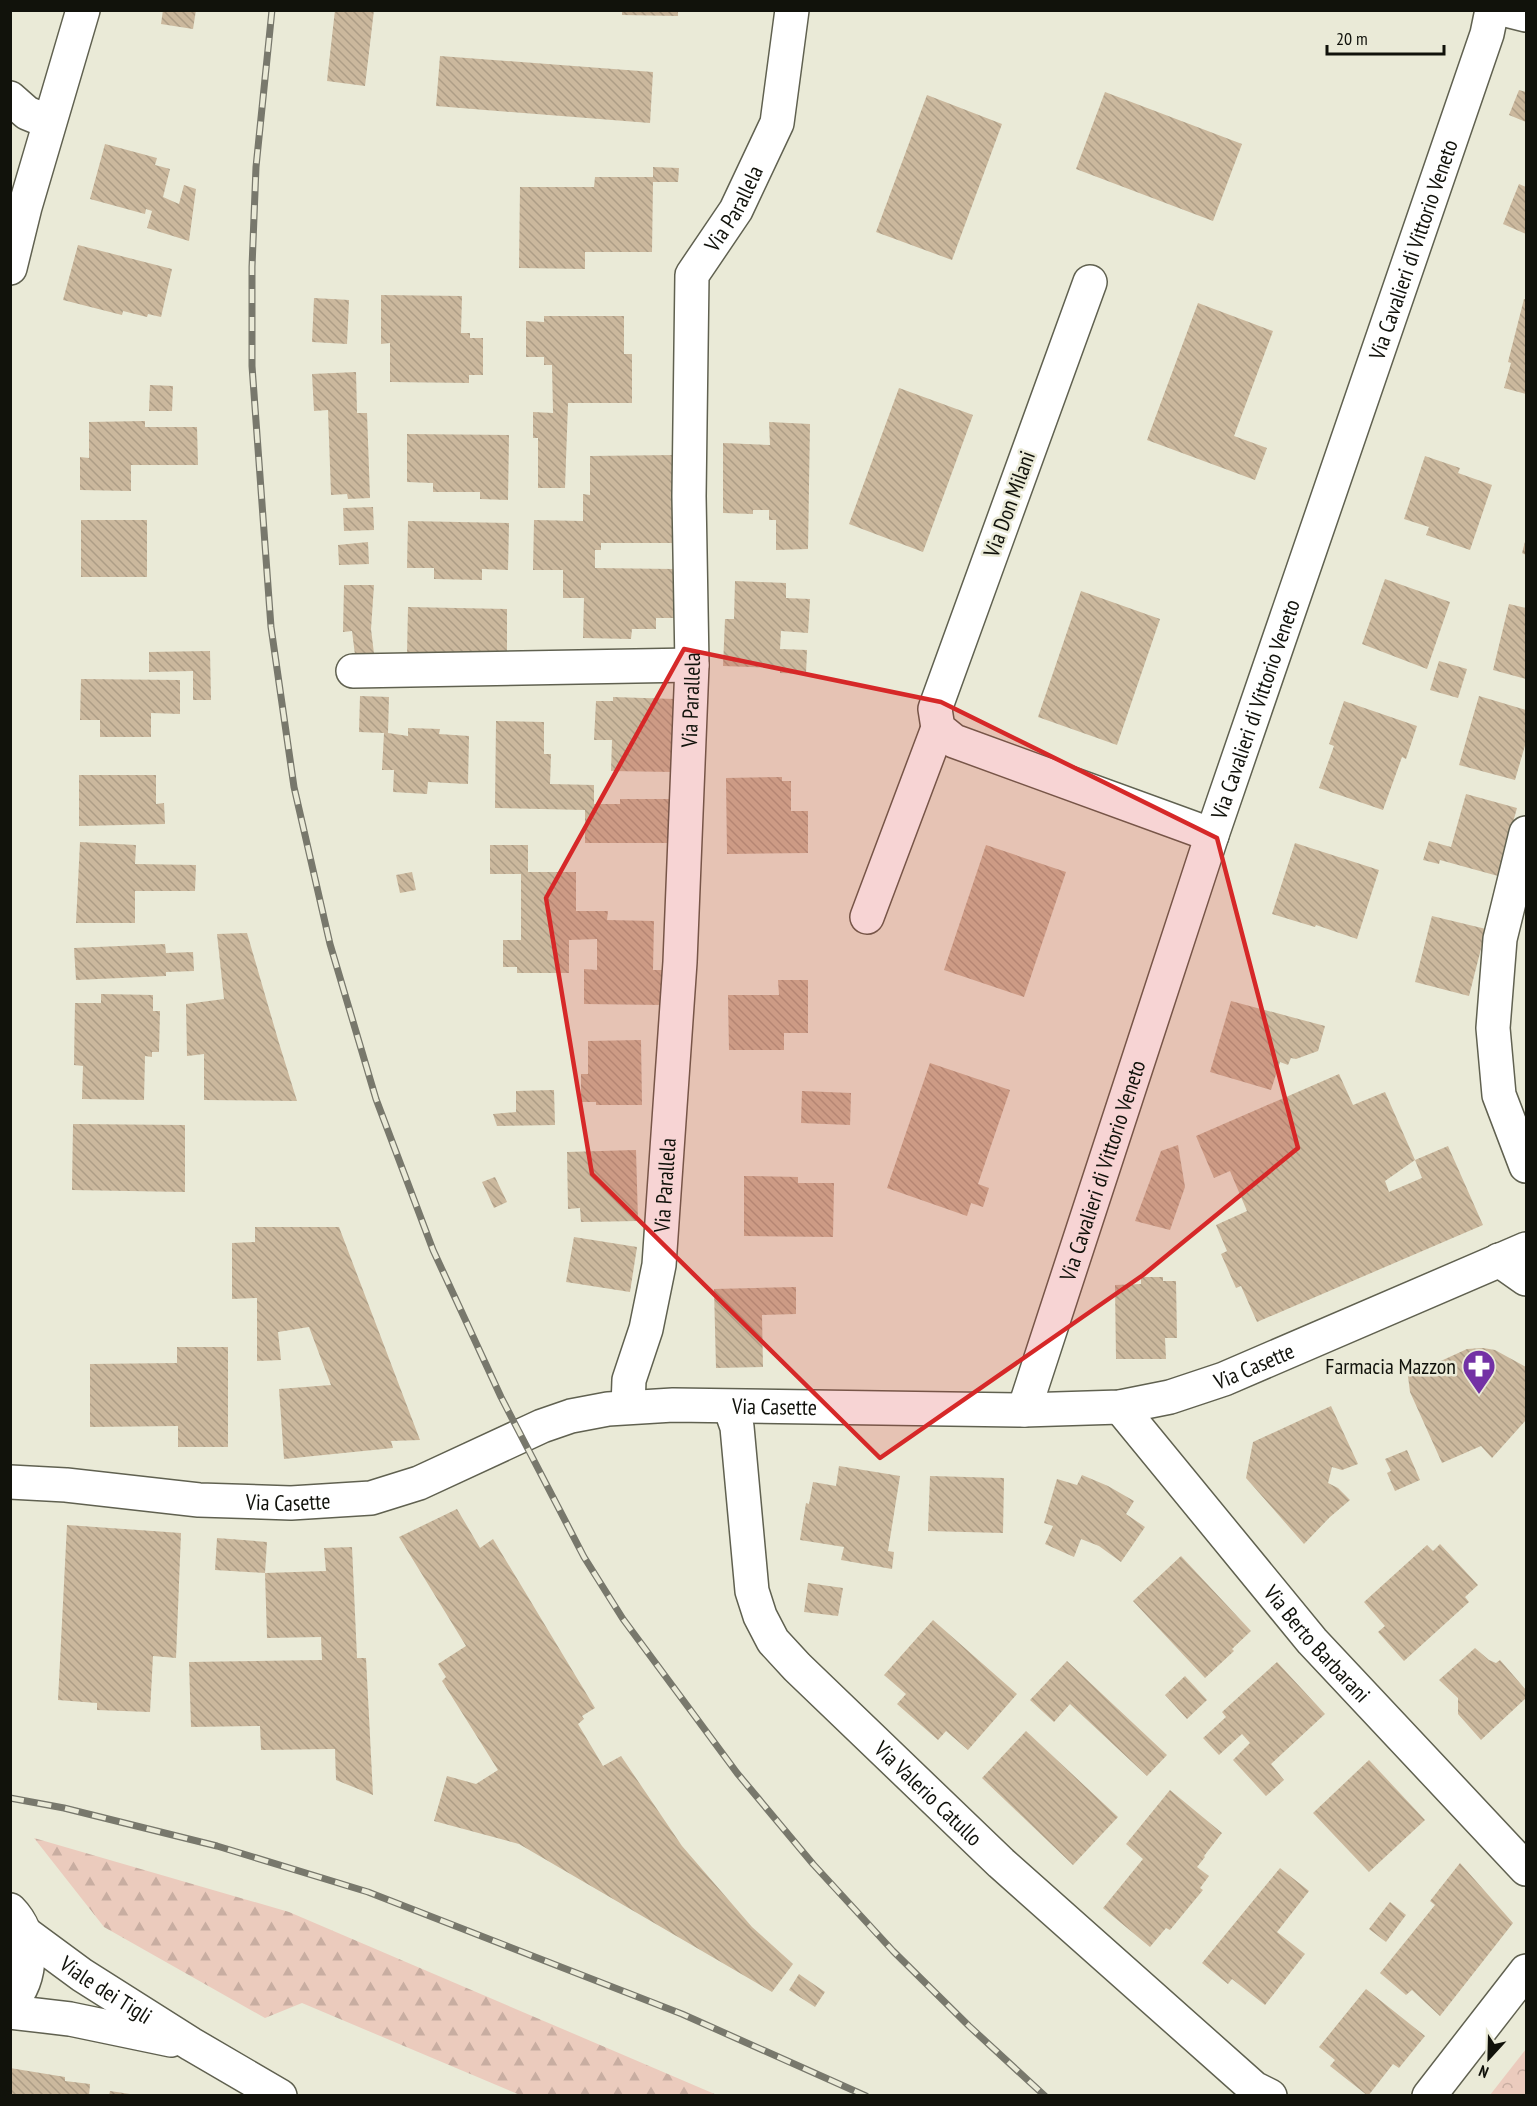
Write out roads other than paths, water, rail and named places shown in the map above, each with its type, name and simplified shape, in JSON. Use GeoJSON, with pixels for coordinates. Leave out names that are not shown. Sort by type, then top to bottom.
{"type":"FeatureCollection","features":[{"type":"Feature","properties":{"kind":"street"},"geometry":{"type":"LineString","coordinates":[[11,259],[83,10]]}},
{"type":"Feature","properties":{"kind":"street","name":"Via Parallela"},"geometry":{"type":"LineString","coordinates":[[628,1407],[629,1380],[646,1329],[659,1265],[680,962],[692,665],[689,496],[692,275],[736,210],[777,123],[792,10]]}},
{"type":"Feature","properties":{"kind":"street","name":"Via Cavalieri di Vittorio Veneto"},"geometry":{"type":"LineString","coordinates":[[1024,1410],[1212,835],[1484,45],[1492,10]]}},
{"type":"Feature","properties":{"kind":"street"},"geometry":{"type":"LineString","coordinates":[[1506,10],[1527,15]]}},
{"type":"Feature","properties":{"kind":"street"},"geometry":{"type":"LineString","coordinates":[[10,98],[27,113],[49,122]]}},
{"type":"Feature","properties":{"kind":"street","name":"Via Don Milani"},"geometry":{"type":"LineString","coordinates":[[867,917],[938,728],[935,709],[1090,282]]}},
{"type":"Feature","properties":{"kind":"street"},"geometry":{"type":"LineString","coordinates":[[353,671],[692,665]]}},
{"type":"Feature","properties":{"kind":"street"},"geometry":{"type":"LineString","coordinates":[[938,728],[954,741],[1212,835]]}},
{"type":"Feature","properties":{"kind":"street"},"geometry":{"type":"LineString","coordinates":[[1527,833],[1500,939],[1493,1028],[1499,1095],[1527,1166]]}},
{"type":"Feature","properties":{"kind":"street"},"geometry":{"type":"LineString","coordinates":[[1513,1254],[1527,1280]]}},
{"type":"Feature","properties":{"kind":"street","name":"Via Casette"},"geometry":{"type":"LineString","coordinates":[[10,1482],[66,1485],[199,1500],[291,1503],[371,1498],[419,1484],[542,1426],[571,1416],[628,1407],[673,1405],[1024,1410],[1120,1407],[1170,1397],[1224,1378],[1513,1254]]}},
{"type":"Feature","properties":{"kind":"street","name":"Via Valerio Catullo"},"geometry":{"type":"LineString","coordinates":[[730,1407],[737,1427],[752,1591],[760,1616],[773,1641],[797,1667],[1001,1863],[1254,2088],[1270,2096]]}},
{"type":"Feature","properties":{"kind":"street","name":"Via Berto Barbarani"},"geometry":{"type":"LineString","coordinates":[[1120,1407],[1312,1641],[1527,1869]]}},
{"type":"Feature","properties":{"kind":"street"},"geometry":{"type":"LineString","coordinates":[[10,2004],[18,1995],[26,1976],[28,1954],[18,1921]]}},
{"type":"Feature","properties":{"kind":"street","name":"Viale dei Tigli"},"geometry":{"type":"LineString","coordinates":[[18,1921],[82,1975],[191,2044],[280,2096]]}},
{"type":"Feature","properties":{"kind":"street"},"geometry":{"type":"LineString","coordinates":[[1430,2096],[1527,1971]]}},
{"type":"Feature","properties":{"kind":"street","name":"Viale dei Tigli"},"geometry":{"type":"LineString","coordinates":[[10,2012],[70,2019],[191,2044]]}},
{"type":"Feature","properties":{"kind":"railway"},"geometry":{"type":"LineString","coordinates":[[272,10],[256,167],[252,267],[252,366],[271,627],[294,787],[330,944],[376,1099],[433,1250],[501,1397],[584,1557],[623,1619],[737,1773],[813,1864],[893,1951],[969,2026],[1045,2096]]}},
{"type":"Feature","properties":{"kind":"railway"},"geometry":{"type":"LineString","coordinates":[[10,1798],[64,1808],[217,1846],[368,1892],[682,2014],[866,2096]]}},
{"type":"Feature","properties":{"kind":"place","name":"Farmacia Mazzon"},"geometry":{"type":"Point","coordinates":[1479,1395]}}]}
